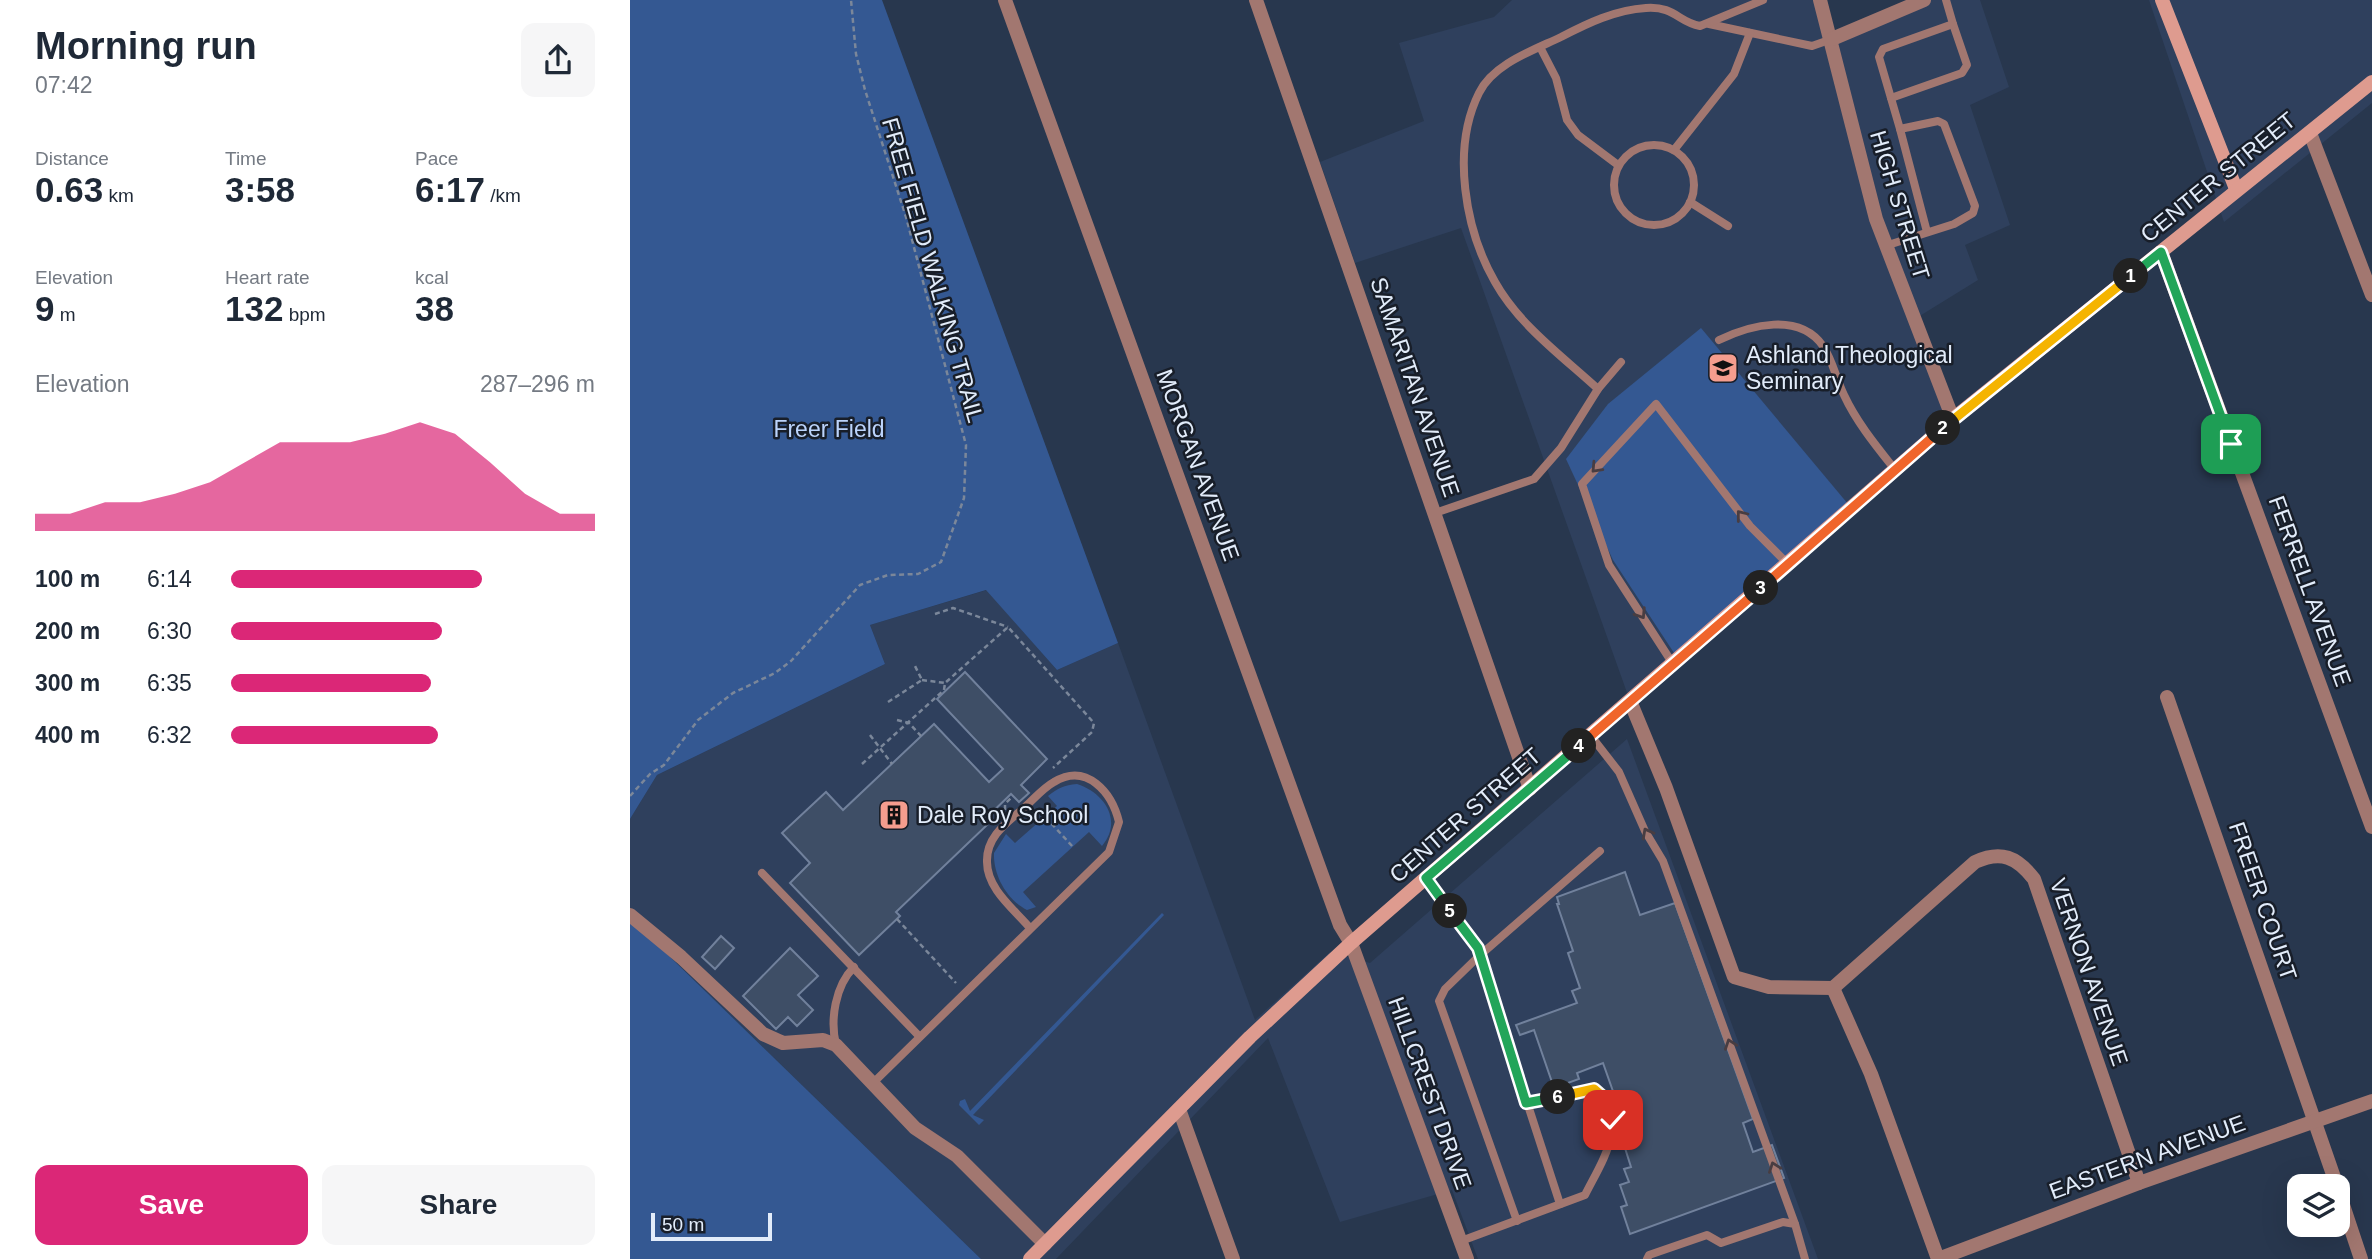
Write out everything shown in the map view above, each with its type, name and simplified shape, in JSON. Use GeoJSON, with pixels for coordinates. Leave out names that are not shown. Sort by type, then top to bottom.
{"type":"FeatureCollection","features":[{"type":"Feature","properties":{"kind":"main road"},"geometry":{"type":"LineString","coordinates":[[2162,0],[2236,189]]}},
{"type":"Feature","properties":{"kind":"main road","name":"CENTER STREET"},"geometry":{"type":"LineString","coordinates":[[1030,1259],[1250,1037],[1350,943],[1531,789],[1953,419],[2372,82]]}},
{"type":"Feature","properties":{"kind":"street","name":"MORGAN AVENUE"},"geometry":{"type":"LineString","coordinates":[[1005,0],[1340,925],[1350,943]]}},
{"type":"Feature","properties":{"kind":"street","name":"SAMARITAN AVENUE"},"geometry":{"type":"LineString","coordinates":[[1256,0],[1531,789]]}},
{"type":"Feature","properties":{"kind":"street","name":"HIGH STREET"},"geometry":{"type":"LineString","coordinates":[[1820,0],[1885,246],[1953,419]]}},
{"type":"Feature","properties":{"kind":"street"},"geometry":{"type":"LineString","coordinates":[[1832,39],[1924,0]]}},
{"type":"Feature","properties":{"kind":"street"},"geometry":{"type":"LineString","coordinates":[[2310,133],[2372,295]]}},
{"type":"Feature","properties":{"kind":"street","name":"FERRELL AVENUE"},"geometry":{"type":"LineString","coordinates":[[2161,252],[2372,827]]}},
{"type":"Feature","properties":{"kind":"street","name":"FREER COURT"},"geometry":{"type":"LineString","coordinates":[[2167,697],[2332,1174]]}},
{"type":"Feature","properties":{"kind":"street"},"geometry":{"type":"LineString","coordinates":[[1630,701],[1666,788],[1734,977],[1769,987],[1833,988],[1871,1074],[1938,1259]]}},
{"type":"Feature","properties":{"kind":"street","name":"VERNON AVENUE"},"geometry":{"type":"LineString","coordinates":[[1833,988],[1975,862],[2000,855],[2017,860],[2034,879],[2139,1183]]}},
{"type":"Feature","properties":{"kind":"street"},"geometry":{"type":"LineString","coordinates":[[630,915],[681,957],[763,1034],[783,1043],[823,1040],[836,1045],[915,1128],[957,1156],[1045,1244]]}},
{"type":"Feature","properties":{"kind":"street","name":"HILLCREST DRIVE"},"geometry":{"type":"LineString","coordinates":[[1350,943],[1467,1259]]}},
{"type":"Feature","properties":{"kind":"street","name":"EASTERN AVENUE"},"geometry":{"type":"LineString","coordinates":[[1938,1259],[2139,1183],[2372,1101]]}},
{"type":"Feature","properties":{"kind":"street"},"geometry":{"type":"LineString","coordinates":[[1179,1109],[1233,1259]]}},
{"type":"Feature","properties":{"kind":"street","name":"FREER COURT"},"geometry":{"type":"LineString","coordinates":[[2350,1226],[2361,1259]]}},
{"type":"Feature","properties":{"kind":"lane"},"geometry":{"type":"LineString","coordinates":[[1708,24],[1763,0]]}},
{"type":"Feature","properties":{"kind":"lane"},"geometry":{"type":"LineString","coordinates":[[1891,98],[1962,73],[1967,65],[1946,0]]}},
{"type":"Feature","properties":{"kind":"lane"},"geometry":{"type":"LineString","coordinates":[[1598,389],[1521,320],[1501,292],[1475,241],[1465,201],[1466,141],[1479,92],[1507,64],[1540,47],[1597,19],[1645,8],[1672,11],[1689,24],[1708,24],[1812,46],[1832,39]]}},
{"type":"Feature","properties":{"kind":"lane"},"geometry":{"type":"LineString","coordinates":[[1927,232],[1879,57],[1883,49],[1953,24]]}},
{"type":"Feature","properties":{"kind":"lane"},"geometry":{"type":"LineString","coordinates":[[1674,150],[1734,74],[1750,33]]}},
{"type":"Feature","properties":{"kind":"lane"},"geometry":{"type":"LineString","coordinates":[[1540,47],[1556,78],[1567,120],[1578,135],[1618,165]]}},
{"type":"Feature","properties":{"kind":"lane"},"geometry":{"type":"LineString","coordinates":[[1885,246],[1954,224],[1973,213],[1975,206],[1944,124],[1938,121],[1900,129]]}},
{"type":"Feature","properties":{"kind":"lane"},"geometry":{"type":"LineString","coordinates":[[1657,145],[1674,150],[1687,163],[1692,173],[1694,189],[1690,202],[1674,220],[1657,226],[1633,220],[1625,214],[1613,190],[1618,165],[1629,152],[1644,146],[1657,145]]}},
{"type":"Feature","properties":{"kind":"lane"},"geometry":{"type":"LineString","coordinates":[[1690,202],[1728,226]]}},
{"type":"Feature","properties":{"kind":"lane"},"geometry":{"type":"LineString","coordinates":[[1719,340],[1740,330],[1782,324],[1812,335],[1824,348],[1844,396],[1864,429],[1896,471]]}},
{"type":"Feature","properties":{"kind":"lane"},"geometry":{"type":"LineString","coordinates":[[1435,513],[1534,479],[1561,448],[1598,389],[1621,362]]}},
{"type":"Feature","properties":{"kind":"lane"},"geometry":{"type":"LineString","coordinates":[[1673,664],[1609,565],[1582,484],[1656,404],[1750,526],[1788,565]]}},
{"type":"Feature","properties":{"kind":"lane"},"geometry":{"type":"LineString","coordinates":[[1591,736],[1619,772],[1645,831],[1663,861],[1795,1224],[1805,1259]]}},
{"type":"Feature","properties":{"kind":"lane"},"geometry":{"type":"LineString","coordinates":[[873,1083],[918,1035],[1030,928],[1109,852],[1119,822],[1108,792],[1082,778],[1066,777],[1054,782],[996,832],[989,846],[987,862],[995,888],[1030,928]]}},
{"type":"Feature","properties":{"kind":"lane"},"geometry":{"type":"LineString","coordinates":[[1517,1220],[1438,1000],[1445,989],[1478,957],[1601,851]]}},
{"type":"Feature","properties":{"kind":"lane"},"geometry":{"type":"LineString","coordinates":[[762,873],[918,1035]]}},
{"type":"Feature","properties":{"kind":"lane"},"geometry":{"type":"LineString","coordinates":[[1426,878],[1473,939],[1560,1204]]}},
{"type":"Feature","properties":{"kind":"lane"},"geometry":{"type":"LineString","coordinates":[[836,1045],[834,1021],[839,991],[845,976],[854,967]]}},
{"type":"Feature","properties":{"kind":"lane"},"geometry":{"type":"LineString","coordinates":[[1461,1241],[1585,1195],[1612,1139],[1613,1120],[1602,1096],[1594,1089],[1526,1103]]}},
{"type":"Feature","properties":{"kind":"lane"},"geometry":{"type":"LineString","coordinates":[[1647,1259],[1648,1255],[1707,1235],[1721,1243],[1783,1222],[1795,1224]]}},
{"type":"Feature","properties":{"kind":"path","name":"FREE FIELD WALKING TRAIL"},"geometry":{"type":"LineString","coordinates":[[630,796],[650,774],[664,765],[698,720],[733,693],[775,673],[790,661],[860,585],[888,575],[918,574],[941,562],[964,498],[967,463],[961,421],[906,217],[865,90],[856,54],[851,0]]}},
{"type":"Feature","properties":{"kind":"path"},"geometry":{"type":"LineString","coordinates":[[935,614],[953,608],[1007,627],[1094,723],[1092,732],[1044,776]]}},
{"type":"Feature","properties":{"kind":"path"},"geometry":{"type":"LineString","coordinates":[[862,764],[944,690],[945,683],[1007,627]]}},
{"type":"Feature","properties":{"kind":"path"},"geometry":{"type":"LineString","coordinates":[[914,664],[922,681]]}},
{"type":"Feature","properties":{"kind":"path"},"geometry":{"type":"LineString","coordinates":[[888,702],[922,681],[945,683]]}},
{"type":"Feature","properties":{"kind":"path"},"geometry":{"type":"LineString","coordinates":[[898,720],[909,723],[921,736]]}},
{"type":"Feature","properties":{"kind":"path"},"geometry":{"type":"LineString","coordinates":[[870,735],[892,764]]}},
{"type":"Feature","properties":{"kind":"path"},"geometry":{"type":"LineString","coordinates":[[1013,796],[1005,804],[1006,812],[1015,803]]}},
{"type":"Feature","properties":{"kind":"path"},"geometry":{"type":"LineString","coordinates":[[1032,801],[1073,847]]}},
{"type":"Feature","properties":{"kind":"path"},"geometry":{"type":"LineString","coordinates":[[897,919],[964,991]]}},
{"type":"Feature","properties":{"kind":"shaded area","name":"Ashland Theological Seminary"},"geometry":{"type":"Polygon","coordinates":[[[1512,0],[1816,0],[1829,33],[1918,0],[1980,0],[2009,87],[1970,105],[2010,225],[1965,245],[1978,280],[1918,317],[1953,419],[1630,701],[1461,228],[1355,263],[1320,162],[1424,121],[1399,43],[1494,17],[1512,0]]]}},
{"type":"Feature","properties":{"kind":"shaded area"},"geometry":{"type":"Polygon","coordinates":[[[2149,0],[2372,0],[2372,103],[2224,222],[2149,0]]]}},
{"type":"Feature","properties":{"kind":"shaded area"},"geometry":{"type":"Polygon","coordinates":[[[987,590],[1057,670],[1118,643],[1255,1020],[1330,952],[1370,963],[1627,739],[1818,1259],[1478,1259],[1452,1190],[1340,1222],[1268,1038],[1056,1259],[981,1259],[630,918],[630,819],[657,775],[885,664],[870,625],[987,590]]]}},
{"type":"Feature","properties":{"kind":"green space","name":"Freer Field"},"geometry":{"type":"Polygon","coordinates":[[[630,0],[882,0],[1118,643],[1057,670],[986,590],[870,625],[885,664],[657,775],[630,819],[630,0]]]}},
{"type":"Feature","properties":{"kind":"green space"},"geometry":{"type":"Polygon","coordinates":[[[1701,328],[1848,504],[1676,656],[1613,560],[1566,459],[1608,404],[1701,328]]]}},
{"type":"Feature","properties":{"kind":"green space"},"geometry":{"type":"Polygon","coordinates":[[[1077,784],[1096,794],[1108,809],[1111,827],[1108,837],[1102,846],[1089,832],[1023,892],[1036,907],[1027,910],[1013,900],[1003,886],[996,870],[994,853],[1006,834],[1015,843],[1057,806],[1048,796],[1061,787],[1077,784]]]}},
{"type":"Feature","properties":{"kind":"green space"},"geometry":{"type":"Polygon","coordinates":[[[1162,913],[1164,915],[973,1115],[984,1120],[979,1125],[959,1105],[960,1101],[965,1099],[970,1111],[1162,913]]]}},
{"type":"Feature","properties":{"kind":"green space"},"geometry":{"type":"Polygon","coordinates":[[[630,918],[981,1259],[630,1259],[630,918]]]}},
{"type":"Feature","properties":{"kind":"building","name":"Dale Roy School"},"geometry":{"type":"Polygon","coordinates":[[[965,672],[1047,759],[1021,785],[1029,793],[1019,802],[1011,794],[983,821],[987,825],[896,912],[900,916],[859,955],[790,883],[810,863],[782,833],[826,792],[843,810],[934,724],[989,782],[1003,769],[937,699],[965,672]]]}},
{"type":"Feature","properties":{"kind":"building"},"geometry":{"type":"Polygon","coordinates":[[[1625,872],[1640,915],[1675,903],[1753,1119],[1743,1123],[1753,1152],[1772,1145],[1784,1178],[1630,1234],[1621,1207],[1627,1205],[1620,1185],[1629,1182],[1624,1169],[1631,1167],[1625,1148],[1632,1145],[1603,1063],[1577,1073],[1579,1079],[1554,1088],[1534,1030],[1520,1035],[1516,1025],[1577,1003],[1572,991],[1580,988],[1568,953],[1573,951],[1557,897],[1625,872]]]}},
{"type":"Feature","properties":{"kind":"building"},"geometry":{"type":"Polygon","coordinates":[[[721,936],[734,948],[715,969],[702,957],[721,936]]]}},
{"type":"Feature","properties":{"kind":"building"},"geometry":{"type":"Polygon","coordinates":[[[790,948],[818,976],[798,995],[813,1010],[797,1026],[788,1017],[776,1029],[743,996],[790,948]]]}},
{"type":"Feature","properties":{"kind":"place","name":"Ashland Theological Seminary"},"geometry":{"type":"Point","coordinates":[1723,368]}},
{"type":"Feature","properties":{"kind":"place","name":"Dale Roy School"},"geometry":{"type":"Point","coordinates":[894,815]}},
{"type":"Feature","properties":{"kind":"route"},"geometry":{"type":"LineString","coordinates":[[1613,1120],[1602,1096],[1594,1089],[1526,1103],[1478,957],[1478,948],[1426,878],[1953,419],[2161,252],[2231,444]]}}]}
